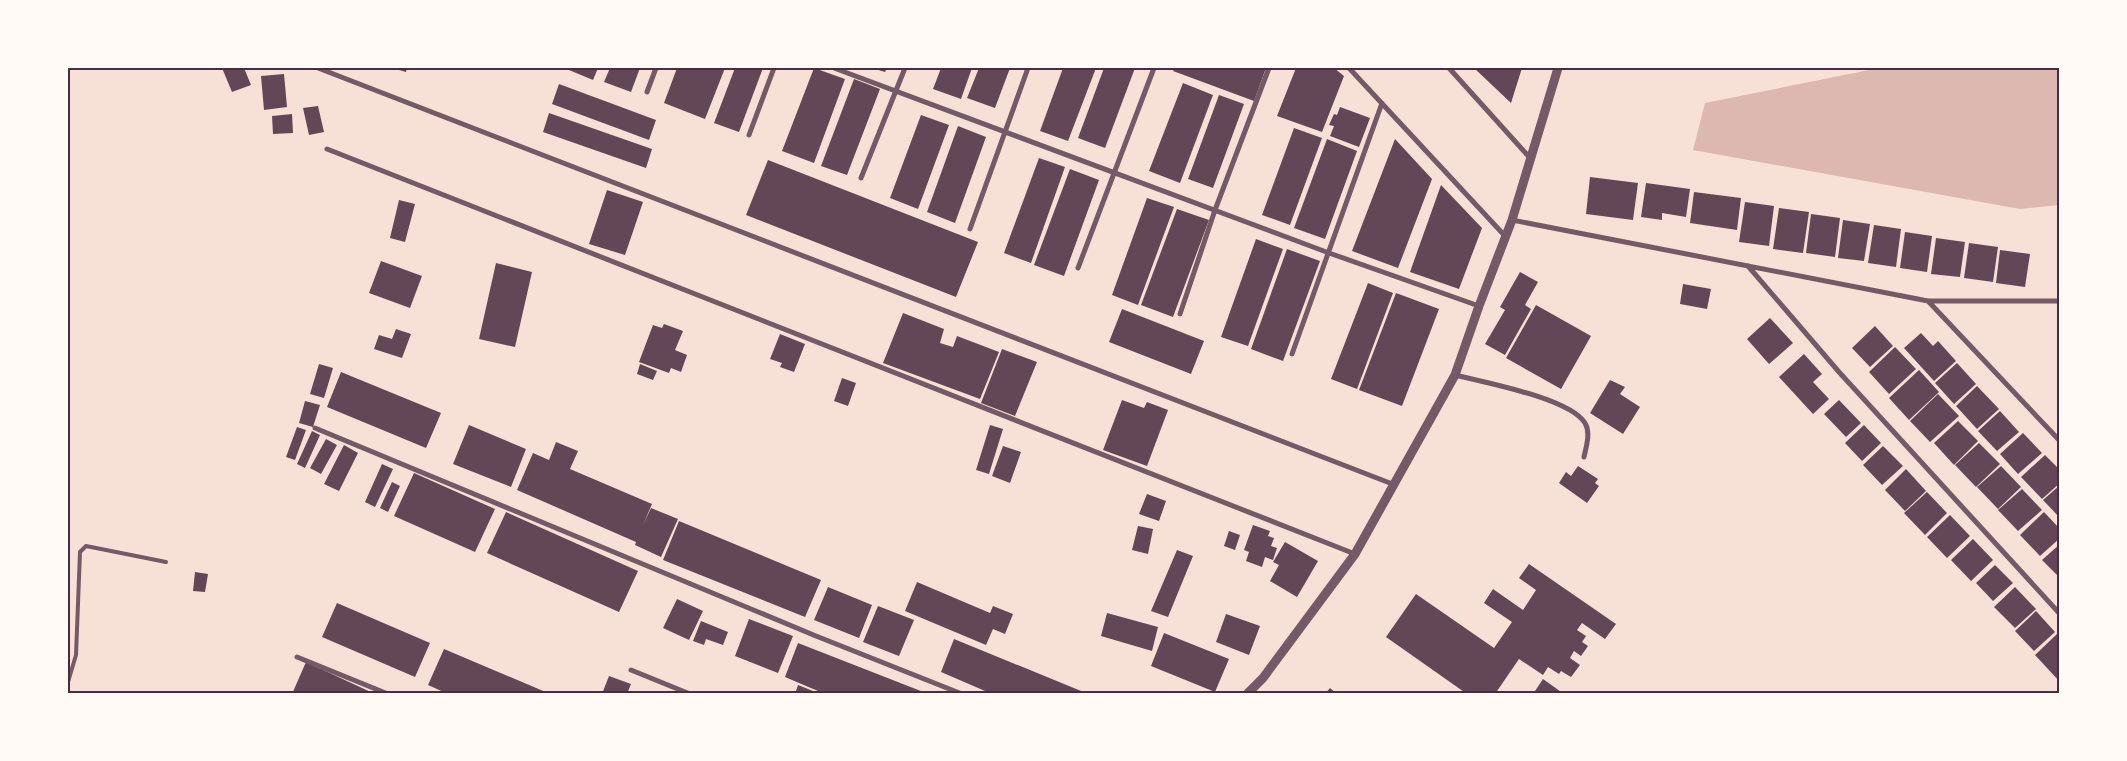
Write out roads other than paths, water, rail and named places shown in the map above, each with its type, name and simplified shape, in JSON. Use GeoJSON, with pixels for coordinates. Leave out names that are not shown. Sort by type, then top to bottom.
{"type":"FeatureCollection","features":[{"type":"Feature","properties":{"kind":"street"},"geometry":{"type":"LineString","coordinates":[[318,68],[1395,485]]}},
{"type":"Feature","properties":{"kind":"street"},"geometry":{"type":"LineString","coordinates":[[647,92],[656,68]]}},
{"type":"Feature","properties":{"kind":"street"},"geometry":{"type":"LineString","coordinates":[[750,135],[774,68]]}},
{"type":"Feature","properties":{"kind":"street"},"geometry":{"type":"LineString","coordinates":[[834,68],[1328,253],[1479,306]]}},
{"type":"Feature","properties":{"kind":"street"},"geometry":{"type":"LineString","coordinates":[[862,178],[905,68]]}},
{"type":"Feature","properties":{"kind":"street"},"geometry":{"type":"LineString","coordinates":[[970,229],[1028,68]]}},
{"type":"Feature","properties":{"kind":"street"},"geometry":{"type":"LineString","coordinates":[[1078,268],[1116,173],[1154,68]]}},
{"type":"Feature","properties":{"kind":"street"},"geometry":{"type":"LineString","coordinates":[[1180,314],[1215,210],[1269,68]]}},
{"type":"Feature","properties":{"kind":"street"},"geometry":{"type":"LineString","coordinates":[[1349,68],[1505,236]]}},
{"type":"Feature","properties":{"kind":"street"},"geometry":{"type":"LineString","coordinates":[[1448,68],[1531,158]]}},
{"type":"Feature","properties":{"kind":"street"},"geometry":{"type":"LineString","coordinates":[[1247,694],[1263,678],[1355,554],[1456,375],[1479,306],[1512,220],[1558,68]]}},
{"type":"Feature","properties":{"kind":"street"},"geometry":{"type":"LineString","coordinates":[[1292,354],[1382,103]]}},
{"type":"Feature","properties":{"kind":"street"},"geometry":{"type":"LineString","coordinates":[[328,149],[1355,554]]}},
{"type":"Feature","properties":{"kind":"street"},"geometry":{"type":"LineString","coordinates":[[1512,220],[1928,300],[2060,301]]}},
{"type":"Feature","properties":{"kind":"street"},"geometry":{"type":"LineString","coordinates":[[1747,266],[1839,372],[2060,614]]}},
{"type":"Feature","properties":{"kind":"street"},"geometry":{"type":"LineString","coordinates":[[1928,300],[2060,441]]}},
{"type":"Feature","properties":{"kind":"street"},"geometry":{"type":"LineString","coordinates":[[1456,375],[1538,397],[1566,408],[1585,423],[1589,432],[1584,457]]}},
{"type":"Feature","properties":{"kind":"street"},"geometry":{"type":"LineString","coordinates":[[315,428],[816,636],[962,694]]}},
{"type":"Feature","properties":{"kind":"street"},"geometry":{"type":"LineString","coordinates":[[297,657],[388,694]]}},
{"type":"Feature","properties":{"kind":"street"},"geometry":{"type":"LineString","coordinates":[[631,670],[690,694]]}},
{"type":"Feature","properties":{"kind":"lane"},"geometry":{"type":"LineString","coordinates":[[68,682],[76,655],[80,552],[86,546],[166,562]]}}]}
